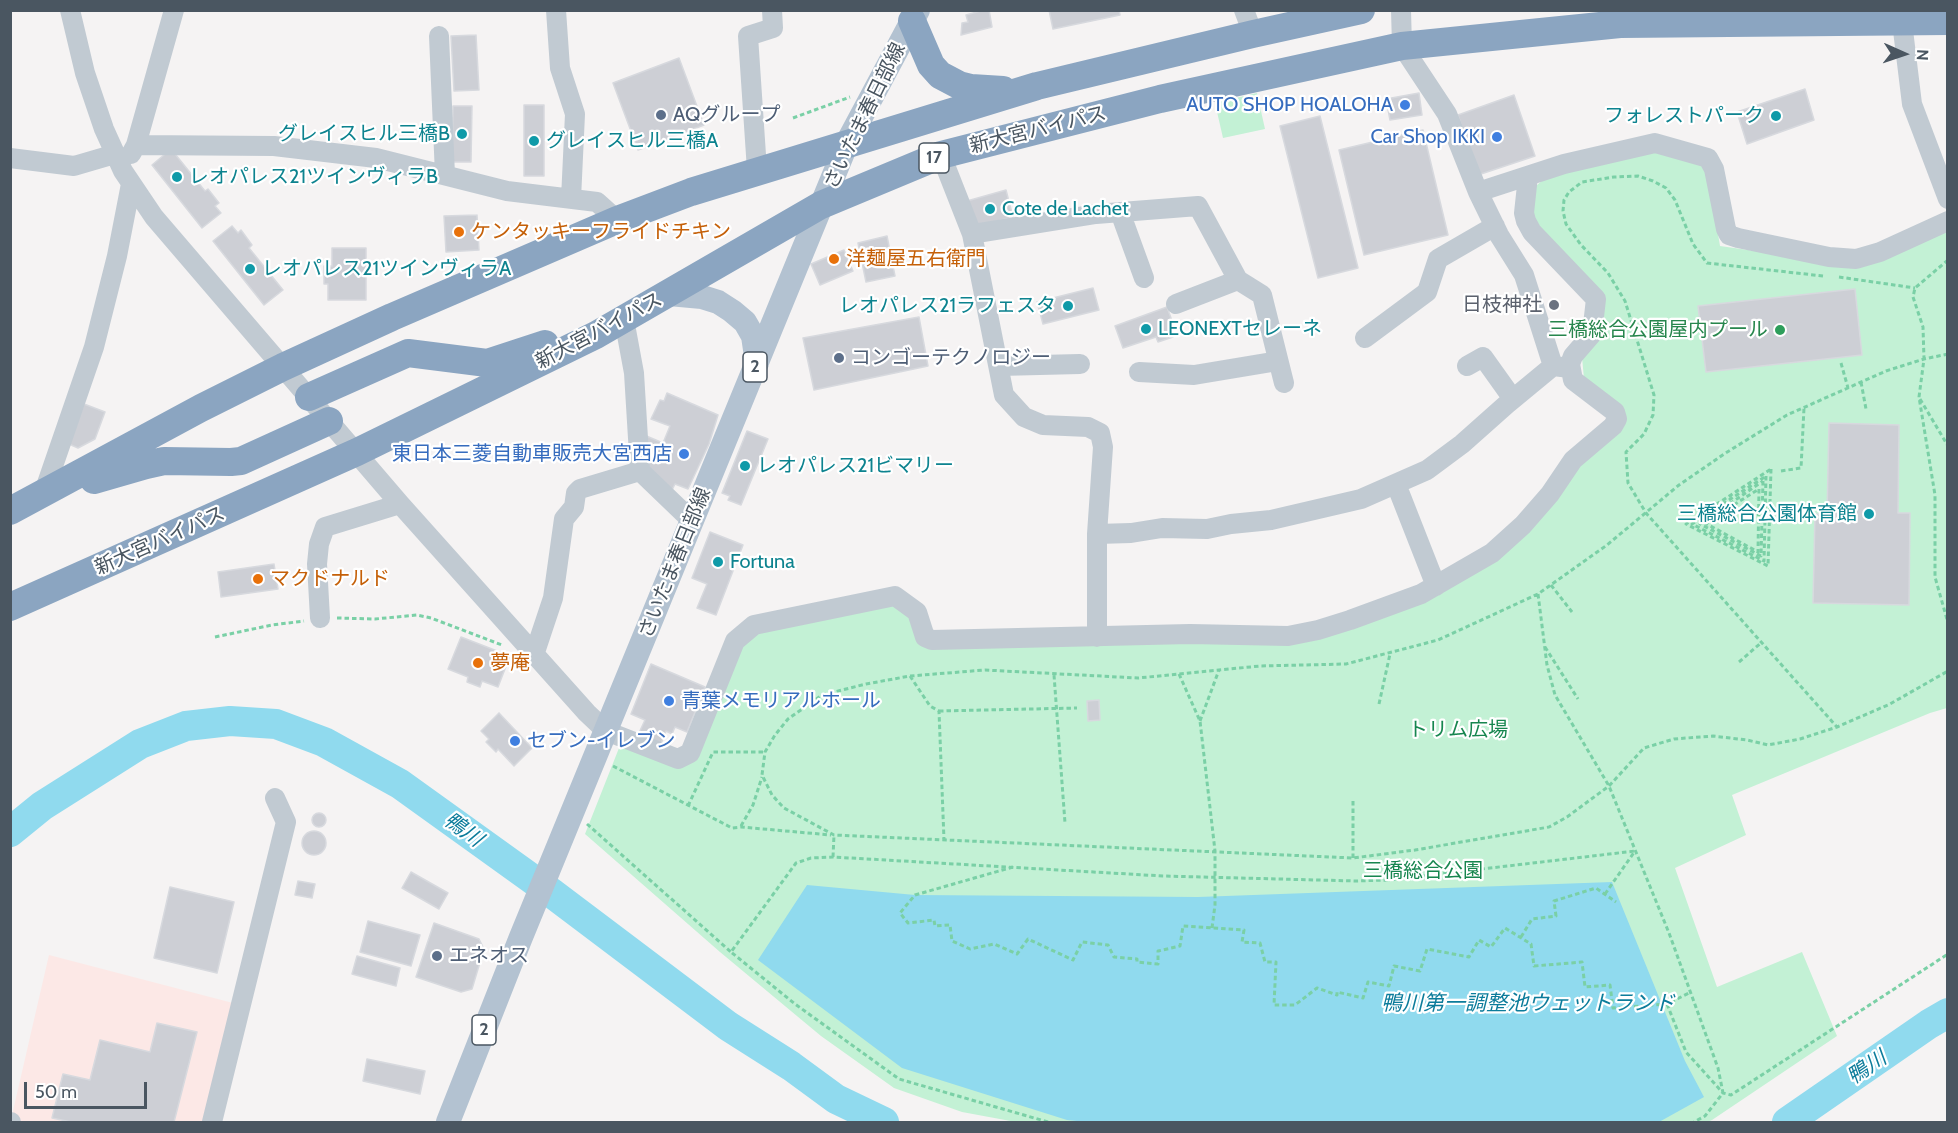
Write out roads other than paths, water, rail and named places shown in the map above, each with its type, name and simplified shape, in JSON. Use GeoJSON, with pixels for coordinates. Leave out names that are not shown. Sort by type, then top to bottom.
{"type":"FeatureCollection","features":[{"type":"Feature","properties":{"kind":"highway","name":"新大宮バイパス"},"geometry":{"type":"LineString","coordinates":[[10,511],[201,408],[283,367],[392,317],[617,220],[691,192],[1248,22],[1361,10]]}},
{"type":"Feature","properties":{"kind":"highway"},"geometry":{"type":"LineString","coordinates":[[912,14],[931,65],[949,81],[971,88],[997,91],[1037,86]]}},
{"type":"Feature","properties":{"kind":"highway","name":"新大宮バイパス"},"geometry":{"type":"LineString","coordinates":[[10,608],[357,452],[596,335],[821,206],[941,155],[1160,99],[1402,46],[1620,24],[1947,21]]}},
{"type":"Feature","properties":{"kind":"highway"},"geometry":{"type":"LineString","coordinates":[[309,397],[408,353],[487,363],[624,319]]}},
{"type":"Feature","properties":{"kind":"highway"},"geometry":{"type":"LineString","coordinates":[[43,495],[165,461],[231,462],[241,460],[329,421]]}},
{"type":"Feature","properties":{"kind":"main road","name":"さいたま春日部線"},"geometry":{"type":"LineString","coordinates":[[448,1122],[521,937],[847,143],[912,14]]}},
{"type":"Feature","properties":{"kind":"main road"},"geometry":{"type":"LineString","coordinates":[[669,294],[702,297],[732,310],[745,322],[753,336],[757,363]]}},
{"type":"Feature","properties":{"kind":"street"},"geometry":{"type":"LineString","coordinates":[[70,10],[89,84],[123,170],[161,225],[400,504],[587,713],[606,731],[678,759],[690,753],[735,641],[754,625],[817,610],[896,596],[917,612],[925,637],[932,640],[1190,634],[1288,636],[1350,620],[1421,594],[1492,553],[1523,525],[1550,494],[1573,460],[1613,426],[1617,419],[1615,412],[1573,381],[1562,367],[1524,275],[1478,192],[1448,114],[1402,46],[1401,10]]}},
{"type":"Feature","properties":{"kind":"street"},"geometry":{"type":"LineString","coordinates":[[43,495],[94,347],[117,256],[125,211],[123,170],[136,145],[174,10]]}},
{"type":"Feature","properties":{"kind":"street"},"geometry":{"type":"LineString","coordinates":[[556,10],[560,68],[575,114],[571,199]]}},
{"type":"Feature","properties":{"kind":"street"},"geometry":{"type":"LineString","coordinates":[[757,170],[748,36],[773,28],[772,10]]}},
{"type":"Feature","properties":{"kind":"street"},"geometry":{"type":"LineString","coordinates":[[1902,22],[1912,104],[1947,199]]}},
{"type":"Feature","properties":{"kind":"street"},"geometry":{"type":"LineString","coordinates":[[439,36],[445,175]]}},
{"type":"Feature","properties":{"kind":"street"},"geometry":{"type":"LineString","coordinates":[[1478,192],[1564,164],[1654,143],[1705,156],[1711,162],[1720,207],[1729,235],[1829,257],[1856,260],[1880,252],[1947,221]]}},
{"type":"Feature","properties":{"kind":"street"},"geometry":{"type":"LineString","coordinates":[[136,145],[274,146],[376,158],[507,192],[597,202],[617,220]]}},
{"type":"Feature","properties":{"kind":"street"},"geometry":{"type":"LineString","coordinates":[[941,155],[972,234],[1004,395],[1024,417],[1043,425],[1088,427],[1100,433],[1103,447],[1097,534],[1097,637]]}},
{"type":"Feature","properties":{"kind":"street"},"geometry":{"type":"LineString","coordinates":[[10,159],[123,170]]}},
{"type":"Feature","properties":{"kind":"street"},"geometry":{"type":"LineString","coordinates":[[1097,534],[1131,533],[1162,528],[1207,530],[1231,524],[1271,520],[1361,500],[1427,470],[1462,444],[1513,399],[1562,367],[1592,334],[1596,299],[1532,232],[1524,213],[1528,176]]}},
{"type":"Feature","properties":{"kind":"street"},"geometry":{"type":"LineString","coordinates":[[972,234],[1096,214],[1198,207],[1238,280],[1262,296],[1284,383]]}},
{"type":"Feature","properties":{"kind":"street"},"geometry":{"type":"LineString","coordinates":[[1120,212],[1144,278]]}},
{"type":"Feature","properties":{"kind":"street"},"geometry":{"type":"LineString","coordinates":[[1365,338],[1427,292],[1438,260],[1495,226]]}},
{"type":"Feature","properties":{"kind":"street"},"geometry":{"type":"LineString","coordinates":[[1176,304],[1238,280]]}},
{"type":"Feature","properties":{"kind":"street"},"geometry":{"type":"LineString","coordinates":[[624,319],[634,374],[640,471],[692,521]]}},
{"type":"Feature","properties":{"kind":"street"},"geometry":{"type":"LineString","coordinates":[[1467,366],[1483,357],[1513,399]]}},
{"type":"Feature","properties":{"kind":"street"},"geometry":{"type":"LineString","coordinates":[[1139,372],[1194,375],[1278,361]]}},
{"type":"Feature","properties":{"kind":"street"},"geometry":{"type":"LineString","coordinates":[[999,366],[1080,364]]}},
{"type":"Feature","properties":{"kind":"street"},"geometry":{"type":"LineString","coordinates":[[529,650],[553,598],[564,519],[574,507],[576,493],[580,489],[640,471]]}},
{"type":"Feature","properties":{"kind":"street"},"geometry":{"type":"LineString","coordinates":[[1396,484],[1436,586]]}},
{"type":"Feature","properties":{"kind":"street"},"geometry":{"type":"LineString","coordinates":[[320,618],[317,564],[319,544],[325,527],[400,504]]}},
{"type":"Feature","properties":{"kind":"street"},"geometry":{"type":"LineString","coordinates":[[212,1122],[286,822],[275,798]]}},
{"type":"Feature","properties":{"kind":"water","name":"鴨川第一調整池ウェットランド"},"geometry":{"type":"Polygon","coordinates":[[[1612,882],[1685,1061],[1704,1097],[1659,1122],[1087,1122],[1067,1120],[902,1068],[758,960],[807,885],[915,895],[1198,897],[1612,882]]]}},
{"type":"Feature","properties":{"kind":"waterway","name":"鴨川"},"geometry":{"type":"LineString","coordinates":[[10,832],[42,806],[140,744],[186,726],[230,721],[276,724],[324,742],[400,784],[553,894],[728,1026],[791,1066],[836,1099],[884,1122]]}},
{"type":"Feature","properties":{"kind":"waterway","name":"鴨川"},"geometry":{"type":"LineString","coordinates":[[1787,1122],[1948,1013]]}},
{"type":"Feature","properties":{"kind":"place","name":"AUTO SHOP HOALOHA"},"geometry":{"type":"Point","coordinates":[1405,105]}},
{"type":"Feature","properties":{"kind":"place","name":"AQグループ"},"geometry":{"type":"Point","coordinates":[661,115]}},
{"type":"Feature","properties":{"kind":"place","name":"フォレストパーク"},"geometry":{"type":"Point","coordinates":[1776,116]}},
{"type":"Feature","properties":{"kind":"place","name":"グレイスヒル三橋B"},"geometry":{"type":"Point","coordinates":[462,134]}},
{"type":"Feature","properties":{"kind":"place","name":"Car Shop IKKI"},"geometry":{"type":"Point","coordinates":[1497,137]}},
{"type":"Feature","properties":{"kind":"place","name":"グレイスヒル三橋A"},"geometry":{"type":"Point","coordinates":[534,141]}},
{"type":"Feature","properties":{"kind":"place","name":"レオパレス21ツインヴィラB"},"geometry":{"type":"Point","coordinates":[177,177]}},
{"type":"Feature","properties":{"kind":"place","name":"Cote de Lachet"},"geometry":{"type":"Point","coordinates":[990,209]}},
{"type":"Feature","properties":{"kind":"place","name":"ケンタッキーフライドチキン"},"geometry":{"type":"Point","coordinates":[459,232]}},
{"type":"Feature","properties":{"kind":"place","name":"洋麺屋五右衛門"},"geometry":{"type":"Point","coordinates":[834,259]}},
{"type":"Feature","properties":{"kind":"place","name":"レオパレス21ツインヴィラA"},"geometry":{"type":"Point","coordinates":[250,269]}},
{"type":"Feature","properties":{"kind":"place","name":"日枝神社"},"geometry":{"type":"Point","coordinates":[1554,305]}},
{"type":"Feature","properties":{"kind":"place","name":"レオパレス21ラフェスタ"},"geometry":{"type":"Point","coordinates":[1068,306]}},
{"type":"Feature","properties":{"kind":"place","name":"LEONEXTセレーネ"},"geometry":{"type":"Point","coordinates":[1146,329]}},
{"type":"Feature","properties":{"kind":"place","name":"三橋総合公園屋内プール"},"geometry":{"type":"Point","coordinates":[1780,330]}},
{"type":"Feature","properties":{"kind":"place","name":"コンゴーテクノロジー"},"geometry":{"type":"Point","coordinates":[839,358]}},
{"type":"Feature","properties":{"kind":"place","name":"東日本三菱自動車販売大宮西店"},"geometry":{"type":"Point","coordinates":[684,454]}},
{"type":"Feature","properties":{"kind":"place","name":"レオパレス21ビマリー"},"geometry":{"type":"Point","coordinates":[745,466]}},
{"type":"Feature","properties":{"kind":"place","name":"三橋総合公園体育館"},"geometry":{"type":"Point","coordinates":[1869,514]}},
{"type":"Feature","properties":{"kind":"place","name":"Fortuna"},"geometry":{"type":"Point","coordinates":[718,562]}},
{"type":"Feature","properties":{"kind":"place","name":"マクドナルド"},"geometry":{"type":"Point","coordinates":[258,579]}},
{"type":"Feature","properties":{"kind":"place","name":"夢庵"},"geometry":{"type":"Point","coordinates":[478,663]}},
{"type":"Feature","properties":{"kind":"place","name":"青葉メモリアルホール"},"geometry":{"type":"Point","coordinates":[669,701]}},
{"type":"Feature","properties":{"kind":"place","name":"セブン-イレブン"},"geometry":{"type":"Point","coordinates":[515,741]}},
{"type":"Feature","properties":{"kind":"place","name":"エネオス"},"geometry":{"type":"Point","coordinates":[437,956]}},
{"type":"Feature","properties":{"kind":"park label","name":"トリム広場"},"geometry":{"type":"Point","coordinates":[1458,730]}},
{"type":"Feature","properties":{"kind":"park label","name":"三橋総合公園"},"geometry":{"type":"Point","coordinates":[1423,871]}}]}
